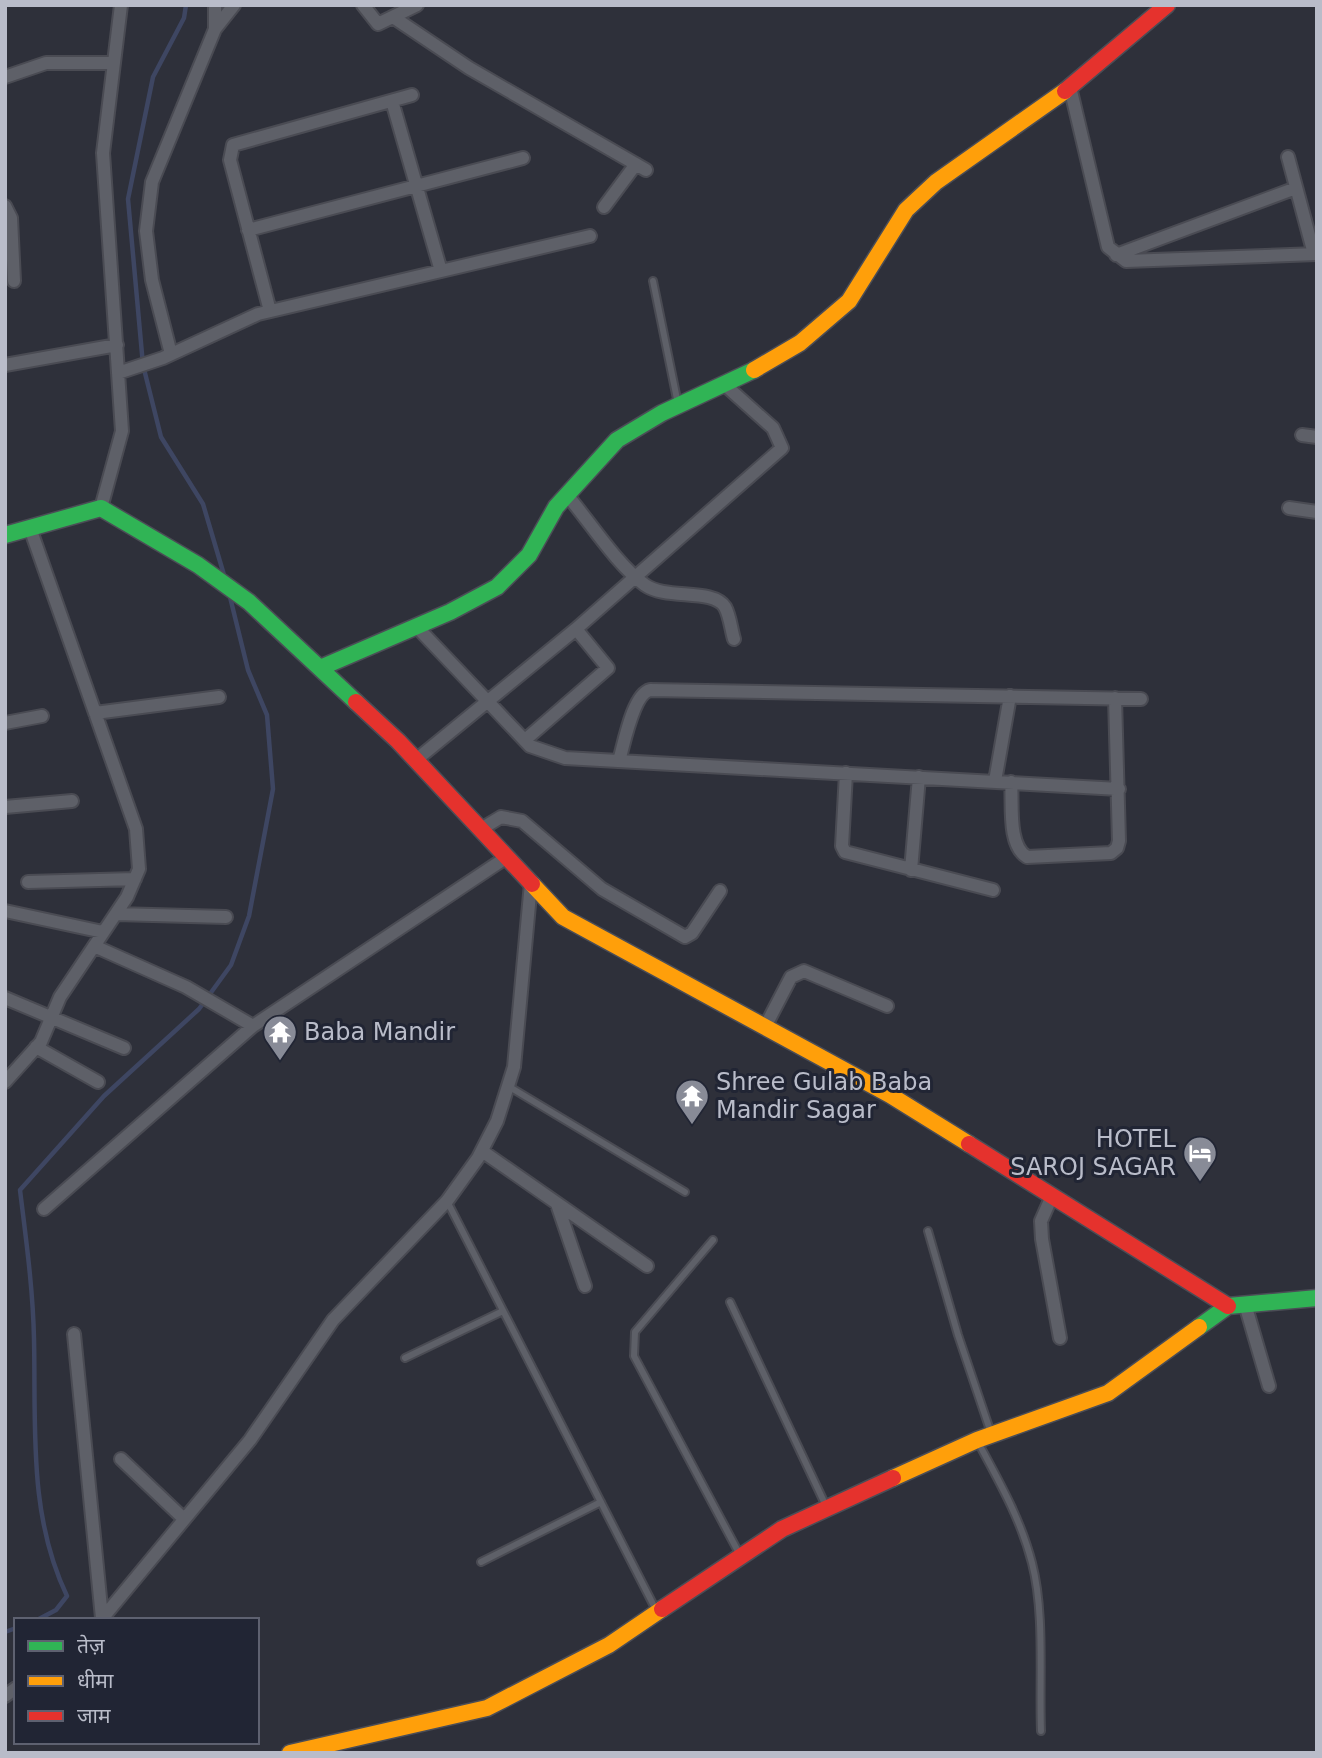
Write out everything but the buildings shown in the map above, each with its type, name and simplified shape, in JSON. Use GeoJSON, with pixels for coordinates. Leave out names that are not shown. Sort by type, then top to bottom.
{"type":"FeatureCollection","features":[{"type":"Feature","properties":{"kind":"street"},"geometry":{"type":"LineString","coordinates":[[101,508],[122,431],[103,153],[121,5]]}},
{"type":"Feature","properties":{"kind":"street"},"geometry":{"type":"LineString","coordinates":[[215,5],[215,29]]}},
{"type":"Feature","properties":{"kind":"street"},"geometry":{"type":"LineString","coordinates":[[167,356],[146,232],[152,182],[215,29],[234,5]]}},
{"type":"Feature","properties":{"kind":"street"},"geometry":{"type":"LineString","coordinates":[[362,5],[378,24],[417,5]]}},
{"type":"Feature","properties":{"kind":"street"},"geometry":{"type":"LineString","coordinates":[[320,668],[497,587],[529,555],[556,507],[617,440],[679,406],[725,385],[810,335],[849,301],[906,210],[936,182],[1070,88],[1167,5]]}},
{"type":"Feature","properties":{"kind":"street"},"geometry":{"type":"LineString","coordinates":[[393,17],[469,68],[641,167],[604,207]]}},
{"type":"Feature","properties":{"kind":"street"},"geometry":{"type":"LineString","coordinates":[[5,78],[46,63],[113,64]]}},
{"type":"Feature","properties":{"kind":"street"},"geometry":{"type":"LineString","coordinates":[[1070,88],[1108,247],[1126,261],[1315,254],[1288,157]]}},
{"type":"Feature","properties":{"kind":"street"},"geometry":{"type":"LineString","coordinates":[[270,311],[230,160],[233,145],[412,95]]}},
{"type":"Feature","properties":{"kind":"street"},"geometry":{"type":"LineString","coordinates":[[392,101],[441,271]]}},
{"type":"Feature","properties":{"kind":"street"},"geometry":{"type":"LineString","coordinates":[[248,230],[523,158]]}},
{"type":"Feature","properties":{"kind":"street"},"geometry":{"type":"LineString","coordinates":[[1116,255],[1296,188]]}},
{"type":"Feature","properties":{"kind":"street"},"geometry":{"type":"LineString","coordinates":[[5,206],[11,218],[13,281]]}},
{"type":"Feature","properties":{"kind":"street"},"geometry":{"type":"LineString","coordinates":[[118,373],[167,356],[242,319],[590,236]]}},
{"type":"Feature","properties":{"kind":"street"},"geometry":{"type":"LineString","coordinates":[[5,365],[117,345]]}},
{"type":"Feature","properties":{"kind":"street"},"geometry":{"type":"LineString","coordinates":[[416,760],[576,629],[782,448],[774,428],[725,385]]}},
{"type":"Feature","properties":{"kind":"street"},"geometry":{"type":"LineString","coordinates":[[1302,435],[1317,437]]}},
{"type":"Feature","properties":{"kind":"street"},"geometry":{"type":"LineString","coordinates":[[567,495],[635,577],[657,592],[710,597],[719,601],[726,608],[734,639]]}},
{"type":"Feature","properties":{"kind":"street"},"geometry":{"type":"LineString","coordinates":[[5,535],[101,508],[198,565],[249,602],[416,760],[563,917],[891,1095],[1228,1306]]}},
{"type":"Feature","properties":{"kind":"street"},"geometry":{"type":"LineString","coordinates":[[1289,508],[1317,512]]}},
{"type":"Feature","properties":{"kind":"street"},"geometry":{"type":"LineString","coordinates":[[5,1082],[36,1047],[60,996],[116,914],[138,869],[136,829],[30,528]]}},
{"type":"Feature","properties":{"kind":"street"},"geometry":{"type":"LineString","coordinates":[[416,626],[530,746],[565,758],[1119,789]]}},
{"type":"Feature","properties":{"kind":"street"},"geometry":{"type":"LineString","coordinates":[[525,740],[608,668],[576,629]]}},
{"type":"Feature","properties":{"kind":"street"},"geometry":{"type":"LineString","coordinates":[[619,761],[637,701],[644,691],[650,690],[1141,699]]}},
{"type":"Feature","properties":{"kind":"street"},"geometry":{"type":"LineString","coordinates":[[995,781],[1010,696]]}},
{"type":"Feature","properties":{"kind":"street"},"geometry":{"type":"LineString","coordinates":[[95,713],[219,697]]}},
{"type":"Feature","properties":{"kind":"street"},"geometry":{"type":"LineString","coordinates":[[1011,782],[1016,844],[1027,857],[1111,853],[1118,848],[1119,789],[1115,698]]}},
{"type":"Feature","properties":{"kind":"street"},"geometry":{"type":"LineString","coordinates":[[5,723],[42,716]]}},
{"type":"Feature","properties":{"kind":"street"},"geometry":{"type":"LineString","coordinates":[[846,773],[842,846],[845,852],[993,890]]}},
{"type":"Feature","properties":{"kind":"street"},"geometry":{"type":"LineString","coordinates":[[911,870],[919,777]]}},
{"type":"Feature","properties":{"kind":"street"},"geometry":{"type":"LineString","coordinates":[[5,807],[72,801]]}},
{"type":"Feature","properties":{"kind":"street"},"geometry":{"type":"LineString","coordinates":[[481,829],[501,817],[522,821],[602,889],[685,937],[692,933],[720,891]]}},
{"type":"Feature","properties":{"kind":"street"},"geometry":{"type":"LineString","coordinates":[[44,1209],[253,1026],[507,857]]}},
{"type":"Feature","properties":{"kind":"street"},"geometry":{"type":"LineString","coordinates":[[29,882],[135,878]]}},
{"type":"Feature","properties":{"kind":"street"},"geometry":{"type":"LineString","coordinates":[[102,1618],[250,1440],[333,1320],[446,1201],[481,1151],[498,1121],[514,1067],[531,883]]}},
{"type":"Feature","properties":{"kind":"street"},"geometry":{"type":"LineString","coordinates":[[5,911],[103,932]]}},
{"type":"Feature","properties":{"kind":"street"},"geometry":{"type":"LineString","coordinates":[[116,914],[226,917]]}},
{"type":"Feature","properties":{"kind":"street"},"geometry":{"type":"LineString","coordinates":[[94,946],[186,987],[253,1026]]}},
{"type":"Feature","properties":{"kind":"street"},"geometry":{"type":"LineString","coordinates":[[765,1027],[791,977],[804,971],[887,1006]]}},
{"type":"Feature","properties":{"kind":"street"},"geometry":{"type":"LineString","coordinates":[[5,999],[124,1048]]}},
{"type":"Feature","properties":{"kind":"street"},"geometry":{"type":"LineString","coordinates":[[36,1047],[99,1082]]}},
{"type":"Feature","properties":{"kind":"street"},"geometry":{"type":"LineString","coordinates":[[481,1151],[646,1266]]}},
{"type":"Feature","properties":{"kind":"street"},"geometry":{"type":"LineString","coordinates":[[1052,1196],[1041,1222],[1041,1230],[1060,1338]]}},
{"type":"Feature","properties":{"kind":"street"},"geometry":{"type":"LineString","coordinates":[[556,1203],[585,1286]]}},
{"type":"Feature","properties":{"kind":"street"},"geometry":{"type":"LineString","coordinates":[[290,1753],[487,1708],[610,1645],[782,1529],[984,1437],[1108,1393],[1228,1306],[1317,1298]]}},
{"type":"Feature","properties":{"kind":"street"},"geometry":{"type":"LineString","coordinates":[[1245,1304],[1269,1386]]}},
{"type":"Feature","properties":{"kind":"street"},"geometry":{"type":"LineString","coordinates":[[74,1334],[101,1618]]}},
{"type":"Feature","properties":{"kind":"street"},"geometry":{"type":"LineString","coordinates":[[121,1459],[184,1520]]}},
{"type":"Feature","properties":{"kind":"lane"},"geometry":{"type":"LineString","coordinates":[[653,281],[679,406]]}},
{"type":"Feature","properties":{"kind":"lane"},"geometry":{"type":"LineString","coordinates":[[508,1086],[685,1192]]}},
{"type":"Feature","properties":{"kind":"lane"},"geometry":{"type":"LineString","coordinates":[[446,1201],[658,1613]]}},
{"type":"Feature","properties":{"kind":"lane"},"geometry":{"type":"LineString","coordinates":[[928,1231],[984,1437],[1032,1565],[1037,1595],[1041,1731]]}},
{"type":"Feature","properties":{"kind":"lane"},"geometry":{"type":"LineString","coordinates":[[713,1240],[635,1332],[633,1344],[638,1368],[741,1556]]}},
{"type":"Feature","properties":{"kind":"lane"},"geometry":{"type":"LineString","coordinates":[[730,1302],[827,1508]]}},
{"type":"Feature","properties":{"kind":"lane"},"geometry":{"type":"LineString","coordinates":[[405,1358],[503,1311]]}},
{"type":"Feature","properties":{"kind":"lane"},"geometry":{"type":"LineString","coordinates":[[481,1562],[601,1502]]}},
{"type":"Feature","properties":{"kind":"waterway"},"geometry":{"type":"LineString","coordinates":[[186,5],[184,18],[153,77],[128,199],[143,365],[161,437],[203,504],[224,575]]}},
{"type":"Feature","properties":{"kind":"waterway"},"geometry":{"type":"LineString","coordinates":[[41,1618],[56,1610],[67,1596],[54,1565],[40,1502],[35,1437],[32,1302],[20,1190],[104,1096],[199,1009],[231,965],[249,916],[273,789],[267,715],[248,670],[230,597]]}},
{"type":"Feature","properties":{"kind":"waterway"},"geometry":{"type":"LineString","coordinates":[[5,1632],[14,1629]]}},
{"type":"Feature","properties":{"kind":"traffic: fast"},"geometry":{"type":"LineString","coordinates":[[320,668],[450,612],[497,587],[529,555],[556,507],[617,440],[662,413],[754,370]]}},
{"type":"Feature","properties":{"kind":"traffic: fast"},"geometry":{"type":"LineString","coordinates":[[5,535],[101,508],[198,565],[249,602],[356,702]]}},
{"type":"Feature","properties":{"kind":"traffic: fast"},"geometry":{"type":"LineString","coordinates":[[1199,1327],[1228,1306],[1317,1298]]}},
{"type":"Feature","properties":{"kind":"traffic: slow"},"geometry":{"type":"LineString","coordinates":[[754,370],[800,343],[849,301],[906,210],[936,182],[1065,91]]}},
{"type":"Feature","properties":{"kind":"traffic: slow"},"geometry":{"type":"LineString","coordinates":[[532,884],[563,917],[890,1095],[969,1144]]}},
{"type":"Feature","properties":{"kind":"traffic: slow"},"geometry":{"type":"LineString","coordinates":[[893,1478],[977,1440],[1108,1393],[1199,1327]]}},
{"type":"Feature","properties":{"kind":"traffic: slow"},"geometry":{"type":"LineString","coordinates":[[290,1753],[487,1708],[609,1645],[662,1609]]}},
{"type":"Feature","properties":{"kind":"traffic: jam"},"geometry":{"type":"LineString","coordinates":[[1065,91],[1167,5]]}},
{"type":"Feature","properties":{"kind":"traffic: jam"},"geometry":{"type":"LineString","coordinates":[[356,702],[398,741],[532,884]]}},
{"type":"Feature","properties":{"kind":"traffic: jam"},"geometry":{"type":"LineString","coordinates":[[969,1144],[1228,1306]]}},
{"type":"Feature","properties":{"kind":"traffic: jam"},"geometry":{"type":"LineString","coordinates":[[662,1609],[782,1529],[893,1478]]}},
{"type":"Feature","properties":{"kind":"place","name":"Baba Mandir"},"geometry":{"type":"Point","coordinates":[280,1062]}},
{"type":"Feature","properties":{"kind":"place","name":"Shree Gulab Baba Mandir Sagar"},"geometry":{"type":"Point","coordinates":[692,1126]}},
{"type":"Feature","properties":{"kind":"place","name":"HOTEL SAROJ SAGAR"},"geometry":{"type":"Point","coordinates":[1200,1183]}}]}
